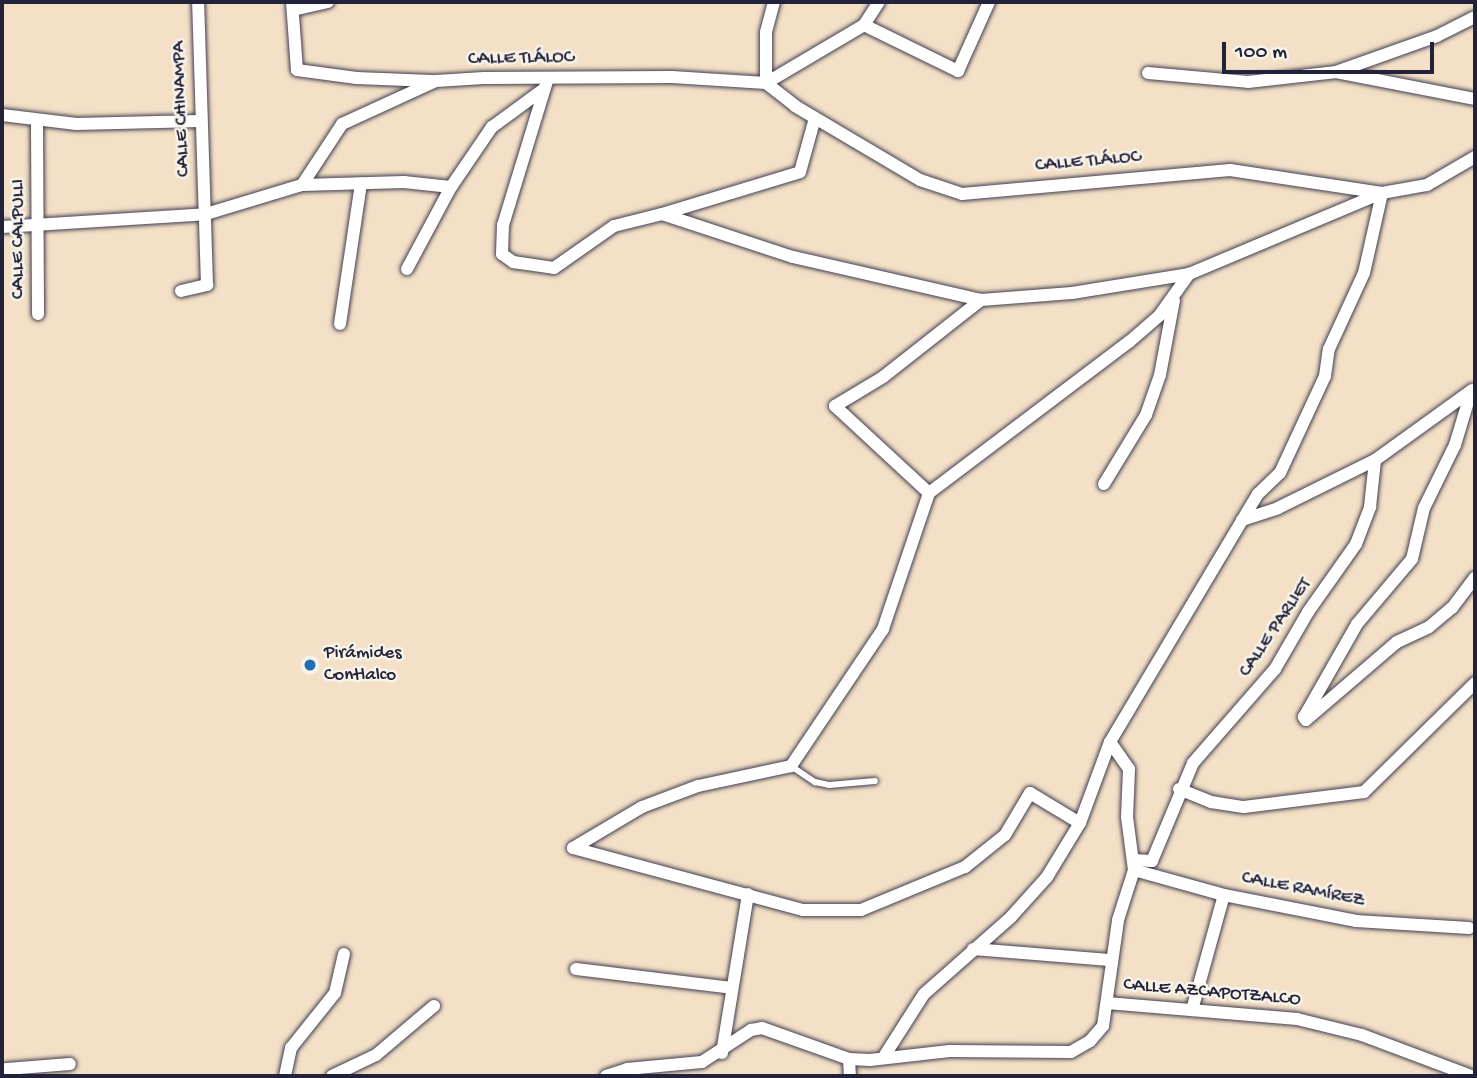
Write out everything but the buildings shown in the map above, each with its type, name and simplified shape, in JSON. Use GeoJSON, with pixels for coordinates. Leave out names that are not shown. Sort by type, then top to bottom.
{"type":"FeatureCollection","features":[{"type":"Feature","properties":{"kind":"street","name":"CALLE CHINAMPA"},"geometry":{"type":"LineString","coordinates":[[181,291],[207,285],[198,2]]}},
{"type":"Feature","properties":{"kind":"street"},"geometry":{"type":"LineString","coordinates":[[328,2],[292,6],[297,70],[356,78],[436,81]]}},
{"type":"Feature","properties":{"kind":"street"},"geometry":{"type":"LineString","coordinates":[[766,83],[766,32],[774,2]]}},
{"type":"Feature","properties":{"kind":"street"},"geometry":{"type":"LineString","coordinates":[[766,83],[863,24],[879,2]]}},
{"type":"Feature","properties":{"kind":"street"},"geometry":{"type":"LineString","coordinates":[[863,24],[958,71],[989,2]]}},
{"type":"Feature","properties":{"kind":"street"},"geometry":{"type":"LineString","coordinates":[[1148,73],[1248,82],[1336,72],[1437,36],[1475,17]]}},
{"type":"Feature","properties":{"kind":"street"},"geometry":{"type":"LineString","coordinates":[[1336,72],[1475,99]]}},
{"type":"Feature","properties":{"kind":"street","name":"CALLE TLÁLOC"},"geometry":{"type":"LineString","coordinates":[[302,185],[342,124],[436,81],[546,83],[672,76],[766,83],[815,118],[920,180],[962,194],[1230,170],[1382,193]]}},
{"type":"Feature","properties":{"kind":"street"},"geometry":{"type":"LineString","coordinates":[[407,269],[451,187],[492,127],[546,83]]}},
{"type":"Feature","properties":{"kind":"street"},"geometry":{"type":"LineString","coordinates":[[546,83],[503,225],[502,254],[513,262],[554,268],[614,226],[800,172],[815,118]]}},
{"type":"Feature","properties":{"kind":"street"},"geometry":{"type":"LineString","coordinates":[[2,115],[37,121],[200,121]]}},
{"type":"Feature","properties":{"kind":"street","name":"CALLE CALPULLI"},"geometry":{"type":"LineString","coordinates":[[37,121],[40,222],[38,314]]}},
{"type":"Feature","properties":{"kind":"street"},"geometry":{"type":"LineString","coordinates":[[662,214],[793,257],[981,300],[1072,293],[1189,274],[1382,193],[1427,185],[1475,157]]}},
{"type":"Feature","properties":{"kind":"street"},"geometry":{"type":"LineString","coordinates":[[340,324],[361,184]]}},
{"type":"Feature","properties":{"kind":"street"},"geometry":{"type":"LineString","coordinates":[[2,227],[40,222],[206,214],[302,185],[451,187]]}},
{"type":"Feature","properties":{"kind":"street"},"geometry":{"type":"LineString","coordinates":[[886,1055],[924,994],[1011,917],[1047,877],[1080,823],[1111,742],[1258,494],[1280,473],[1325,376],[1329,349],[1364,273],[1382,193]]}},
{"type":"Feature","properties":{"kind":"street"},"geometry":{"type":"LineString","coordinates":[[1080,823],[1030,793],[1005,835],[965,867],[886,903],[861,911],[803,910],[573,848],[642,807],[698,786],[791,766],[883,629],[929,493],[1129,342],[1175,296],[1189,274]]}},
{"type":"Feature","properties":{"kind":"street"},"geometry":{"type":"LineString","coordinates":[[1104,484],[1146,415],[1160,375],[1175,296]]}},
{"type":"Feature","properties":{"kind":"street"},"geometry":{"type":"LineString","coordinates":[[929,493],[835,406],[883,377],[981,300]]}},
{"type":"Feature","properties":{"kind":"street"},"geometry":{"type":"LineString","coordinates":[[1242,520],[1279,508],[1375,460],[1473,389]]}},
{"type":"Feature","properties":{"kind":"street"},"geometry":{"type":"LineString","coordinates":[[1473,389],[1455,445],[1424,508],[1412,559],[1357,624],[1304,719],[1397,642],[1429,627],[1452,608],[1475,579]]}},
{"type":"Feature","properties":{"kind":"street","name":"CALLE PARLIET"},"geometry":{"type":"LineString","coordinates":[[1134,865],[1152,861],[1179,789],[1193,762],[1275,669],[1308,612],[1356,544],[1370,507],[1375,460]]}},
{"type":"Feature","properties":{"kind":"street"},"geometry":{"type":"LineString","coordinates":[[1179,789],[1211,802],[1244,807],[1364,792],[1475,683]]}},
{"type":"Feature","properties":{"kind":"street"},"geometry":{"type":"LineString","coordinates":[[606,1076],[626,1069],[702,1062],[722,1053],[751,1030],[762,1028],[849,1059],[870,1060],[886,1055],[1071,1052],[1090,1041],[1103,1026],[1111,960],[1134,865],[1127,817],[1129,769],[1111,742]]}},
{"type":"Feature","properties":{"kind":"street","name":"CALLE RAMÍREZ"},"geometry":{"type":"LineString","coordinates":[[1134,865],[1224,895],[1356,921],[1469,928]]}},
{"type":"Feature","properties":{"kind":"street"},"geometry":{"type":"LineString","coordinates":[[722,1053],[748,894]]}},
{"type":"Feature","properties":{"kind":"street"},"geometry":{"type":"LineString","coordinates":[[1192,1010],[1224,895]]}},
{"type":"Feature","properties":{"kind":"street"},"geometry":{"type":"LineString","coordinates":[[973,949],[1111,960]]}},
{"type":"Feature","properties":{"kind":"street"},"geometry":{"type":"LineString","coordinates":[[285,1076],[291,1048],[335,993],[344,954]]}},
{"type":"Feature","properties":{"kind":"street"},"geometry":{"type":"LineString","coordinates":[[576,969],[732,988]]}},
{"type":"Feature","properties":{"kind":"street","name":"CALLE AZCAPOTZALCO"},"geometry":{"type":"LineString","coordinates":[[1107,1003],[1297,1019],[1362,1035],[1435,1070],[1471,1076]]}},
{"type":"Feature","properties":{"kind":"street"},"geometry":{"type":"LineString","coordinates":[[332,1076],[376,1055],[434,1006]]}},
{"type":"Feature","properties":{"kind":"street"},"geometry":{"type":"LineString","coordinates":[[849,1059],[850,1076]]}},
{"type":"Feature","properties":{"kind":"street"},"geometry":{"type":"LineString","coordinates":[[7,1073],[70,1065]]}},
{"type":"Feature","properties":{"kind":"lane"},"geometry":{"type":"LineString","coordinates":[[791,766],[815,782],[830,785],[875,782]]}},
{"type":"Feature","properties":{"kind":"place","name":"Pirámides Contlalco"},"geometry":{"type":"Point","coordinates":[310,665]}}]}
